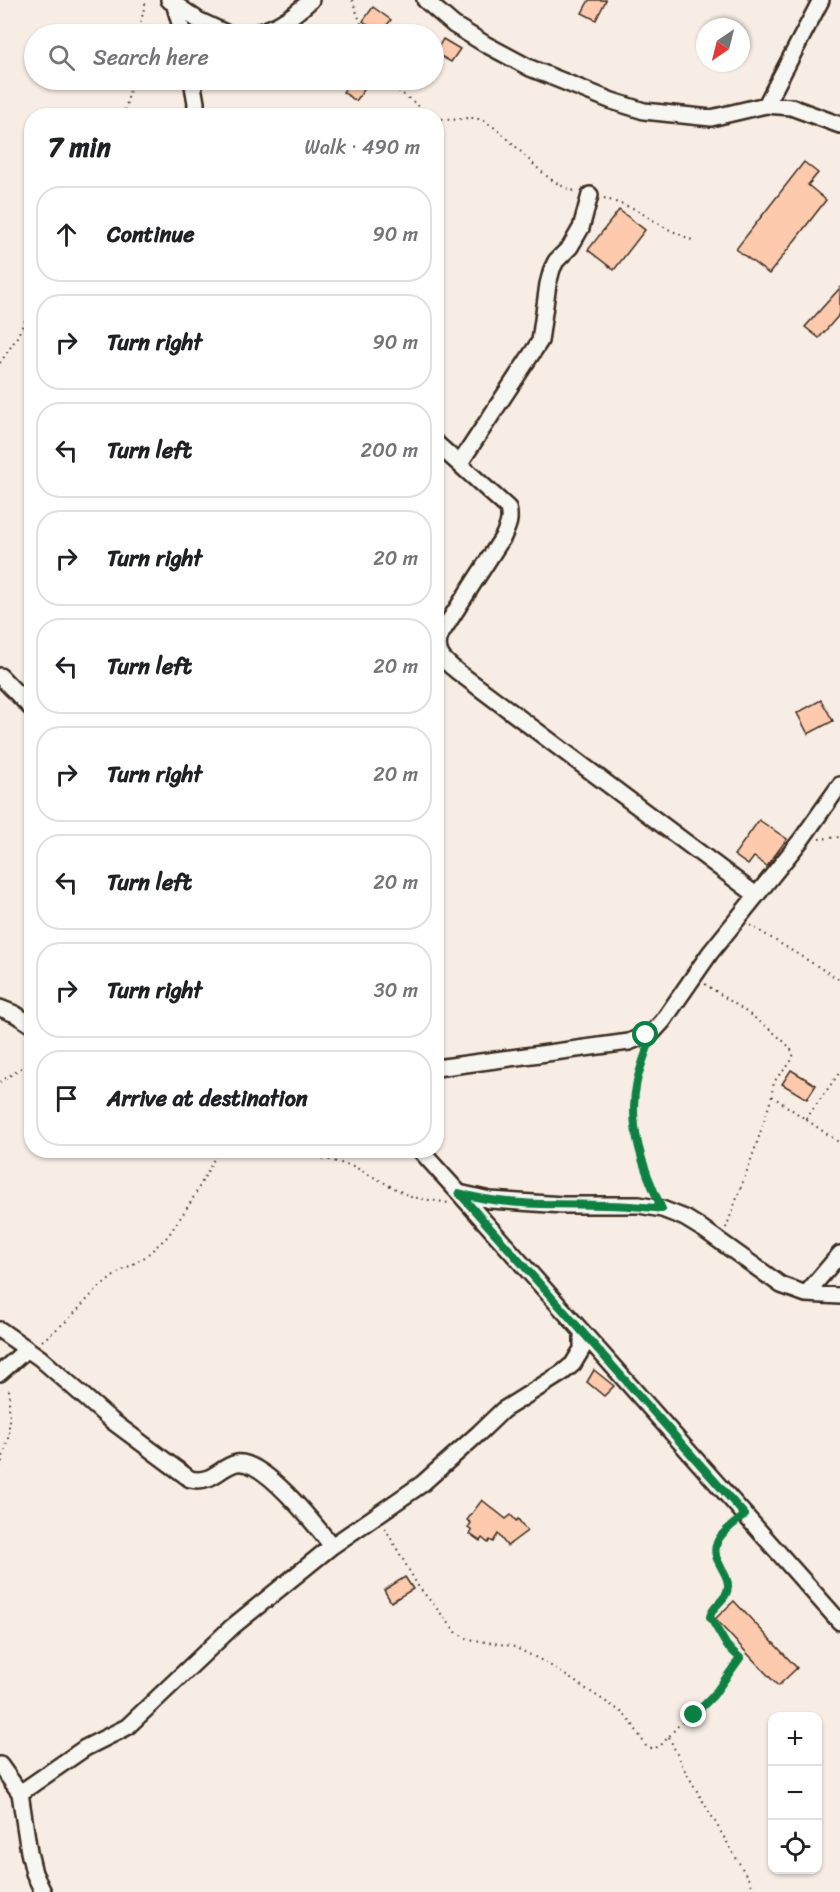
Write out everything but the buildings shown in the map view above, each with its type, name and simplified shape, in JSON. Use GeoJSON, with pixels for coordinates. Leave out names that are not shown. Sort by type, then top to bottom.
{"type":"FeatureCollection","features":[{"type":"Feature","properties":{"kind":"street"},"geometry":{"type":"LineString","coordinates":[[276,24],[311,0]]}},
{"type":"Feature","properties":{"kind":"street"},"geometry":{"type":"LineString","coordinates":[[425,0],[454,25],[530,68],[612,101],[644,111],[711,118],[765,105],[791,107],[840,125]]}},
{"type":"Feature","properties":{"kind":"street"},"geometry":{"type":"LineString","coordinates":[[765,105],[820,0]]}},
{"type":"Feature","properties":{"kind":"street"},"geometry":{"type":"LineString","coordinates":[[172,1],[180,24]]}},
{"type":"Feature","properties":{"kind":"street"},"geometry":{"type":"LineString","coordinates":[[172,1],[207,24]]}},
{"type":"Feature","properties":{"kind":"street"},"geometry":{"type":"LineString","coordinates":[[194,90],[196,108]]}},
{"type":"Feature","properties":{"kind":"street"},"geometry":{"type":"LineString","coordinates":[[460,462],[540,341],[552,269],[555,261],[570,247],[581,228],[590,195]]}},
{"type":"Feature","properties":{"kind":"street"},"geometry":{"type":"LineString","coordinates":[[444,449],[508,508],[510,516],[509,525],[503,537],[444,629]]}},
{"type":"Feature","properties":{"kind":"street"},"geometry":{"type":"LineString","coordinates":[[444,660],[756,895]]}},
{"type":"Feature","properties":{"kind":"street"},"geometry":{"type":"LineString","coordinates":[[0,676],[24,701]]}},
{"type":"Feature","properties":{"kind":"street"},"geometry":{"type":"LineString","coordinates":[[444,1067],[629,1042],[653,1032],[738,918],[801,840],[840,785]]}},
{"type":"Feature","properties":{"kind":"street"},"geometry":{"type":"LineString","coordinates":[[0,1008],[24,1020]]}},
{"type":"Feature","properties":{"kind":"street"},"geometry":{"type":"LineString","coordinates":[[427,1158],[840,1622]]}},
{"type":"Feature","properties":{"kind":"street"},"geometry":{"type":"LineString","coordinates":[[459,1193],[490,1200],[639,1205],[662,1209],[685,1218],[781,1285],[806,1294],[840,1296]]}},
{"type":"Feature","properties":{"kind":"street"},"geometry":{"type":"LineString","coordinates":[[806,1294],[840,1254]]}},
{"type":"Feature","properties":{"kind":"street"},"geometry":{"type":"LineString","coordinates":[[0,1330],[28,1349],[112,1421],[190,1479],[207,1479],[234,1464],[243,1463],[253,1466],[267,1476],[301,1509],[332,1546]]}},
{"type":"Feature","properties":{"kind":"street"},"geometry":{"type":"LineString","coordinates":[[20,1792],[85,1748],[127,1727],[232,1627],[332,1546],[430,1478],[503,1410],[567,1368],[579,1356],[582,1349],[582,1331]]}},
{"type":"Feature","properties":{"kind":"street"},"geometry":{"type":"LineString","coordinates":[[5,1369],[28,1349]]}},
{"type":"Feature","properties":{"kind":"street"},"geometry":{"type":"LineString","coordinates":[[0,1765],[20,1792],[29,1852],[34,1873],[43,1892]]}},
{"type":"Feature","properties":{"kind":"path"},"geometry":{"type":"LineString","coordinates":[[140,24],[146,0]]}},
{"type":"Feature","properties":{"kind":"path"},"geometry":{"type":"LineString","coordinates":[[352,0],[361,24]]}},
{"type":"Feature","properties":{"kind":"path"},"geometry":{"type":"LineString","coordinates":[[126,108],[130,90]]}},
{"type":"Feature","properties":{"kind":"path"},"geometry":{"type":"LineString","coordinates":[[397,90],[421,108]]}},
{"type":"Feature","properties":{"kind":"path"},"geometry":{"type":"LineString","coordinates":[[444,119],[453,121],[468,117],[485,121],[511,140],[532,163],[571,190],[612,199],[694,241]]}},
{"type":"Feature","properties":{"kind":"path"},"geometry":{"type":"LineString","coordinates":[[0,363],[24,322]]}},
{"type":"Feature","properties":{"kind":"path"},"geometry":{"type":"LineString","coordinates":[[738,918],[840,980]]}},
{"type":"Feature","properties":{"kind":"path"},"geometry":{"type":"LineString","coordinates":[[694,976],[773,1031],[791,1046],[793,1051],[793,1058],[772,1086],[772,1096],[756,1146],[721,1242]]}},
{"type":"Feature","properties":{"kind":"path"},"geometry":{"type":"LineString","coordinates":[[653,1032],[637,1081],[634,1125],[649,1182],[662,1209]]}},
{"type":"Feature","properties":{"kind":"path"},"geometry":{"type":"LineString","coordinates":[[0,1082],[24,1066]]}},
{"type":"Feature","properties":{"kind":"path"},"geometry":{"type":"LineString","coordinates":[[806,1119],[840,1072]]}},
{"type":"Feature","properties":{"kind":"path"},"geometry":{"type":"LineString","coordinates":[[772,1096],[840,1143]]}},
{"type":"Feature","properties":{"kind":"path"},"geometry":{"type":"LineString","coordinates":[[28,1349],[69,1319],[96,1290],[119,1272],[145,1257],[168,1236],[191,1202],[215,1158]]}},
{"type":"Feature","properties":{"kind":"path"},"geometry":{"type":"LineString","coordinates":[[320,1158],[352,1166],[411,1197],[470,1207]]}},
{"type":"Feature","properties":{"kind":"path"},"geometry":{"type":"LineString","coordinates":[[0,1468],[9,1435],[5,1369]]}},
{"type":"Feature","properties":{"kind":"path"},"geometry":{"type":"LineString","coordinates":[[378,1515],[418,1586],[457,1633],[468,1639],[512,1646],[545,1662],[596,1698],[623,1713],[643,1743],[650,1749],[658,1748],[679,1725],[706,1704],[740,1658],[727,1646],[710,1617],[711,1612],[726,1594],[729,1585],[714,1554],[715,1546],[722,1534],[745,1515]]}},
{"type":"Feature","properties":{"kind":"path"},"geometry":{"type":"LineString","coordinates":[[669,1737],[683,1767],[756,1892]]}},
{"type":"Feature","properties":{"kind":"route"},"geometry":{"type":"LineString","coordinates":[[646,1035],[653,1032],[637,1081],[634,1125],[649,1182],[662,1209],[639,1205],[490,1200],[459,1193],[745,1515],[722,1534],[715,1546],[714,1554],[729,1585],[726,1594],[711,1612],[710,1617],[721,1638],[740,1658],[713,1696],[694,1715]]}}]}
